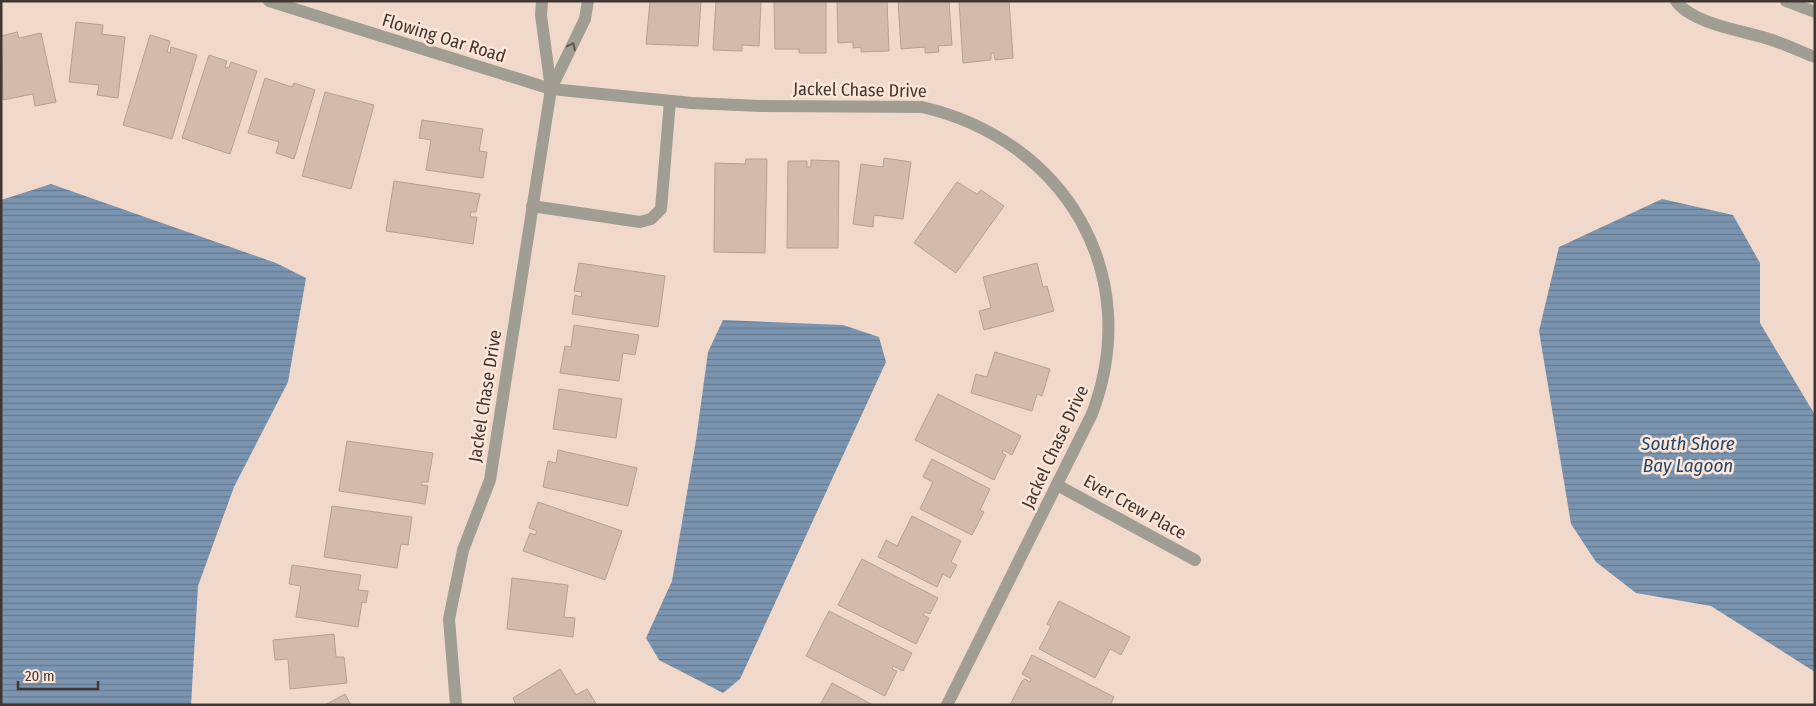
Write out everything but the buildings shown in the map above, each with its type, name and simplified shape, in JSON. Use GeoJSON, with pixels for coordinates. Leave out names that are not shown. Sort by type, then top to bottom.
{"type":"FeatureCollection","features":[{"type":"Feature","properties":{"kind":"street","name":"Flowing Oar Road"},"geometry":{"type":"LineString","coordinates":[[269,1],[551,90]]}},
{"type":"Feature","properties":{"kind":"street","name":"Jackel Chase Drive"},"geometry":{"type":"LineString","coordinates":[[542,1],[540,15],[551,90]]}},
{"type":"Feature","properties":{"kind":"street","name":"Jackel Chase Drive"},"geometry":{"type":"LineString","coordinates":[[456,705],[449,619],[463,550],[490,480],[551,90],[585,20],[588,1]]}},
{"type":"Feature","properties":{"kind":"street"},"geometry":{"type":"LineString","coordinates":[[1676,1],[1680,7],[1694,16],[1775,40],[1815,57]]}},
{"type":"Feature","properties":{"kind":"street"},"geometry":{"type":"LineString","coordinates":[[1786,1],[1815,12]]}},
{"type":"Feature","properties":{"kind":"street","name":"Jackel Chase Drive"},"geometry":{"type":"LineString","coordinates":[[551,90],[670,101],[760,106],[922,107],[965,119],[1007,140],[1037,164],[1065,195],[1096,251],[1103,274],[1109,324],[1107,360],[1099,395],[1057,485],[948,705]]}},
{"type":"Feature","properties":{"kind":"street"},"geometry":{"type":"LineString","coordinates":[[532,206],[640,222],[651,219],[661,209],[670,101]]}},
{"type":"Feature","properties":{"kind":"street","name":"Ever Crew Place"},"geometry":{"type":"LineString","coordinates":[[1057,485],[1195,560]]}},
{"type":"Feature","properties":{"kind":"water"},"geometry":{"type":"Polygon","coordinates":[[[51,184],[276,263],[306,278],[288,382],[234,487],[198,586],[191,705],[1,705],[1,200],[51,184]]]}},
{"type":"Feature","properties":{"kind":"water","name":"South Shore Bay Lagoon"},"geometry":{"type":"Polygon","coordinates":[[[1662,199],[1733,215],[1760,263],[1760,323],[1815,415],[1815,672],[1711,606],[1636,593],[1596,562],[1571,524],[1539,331],[1559,247],[1662,199]]]}},
{"type":"Feature","properties":{"kind":"water"},"geometry":{"type":"Polygon","coordinates":[[[723,320],[843,325],[879,337],[886,362],[740,679],[723,693],[659,660],[646,638],[672,581],[696,440],[708,352],[723,320]]]}}]}
